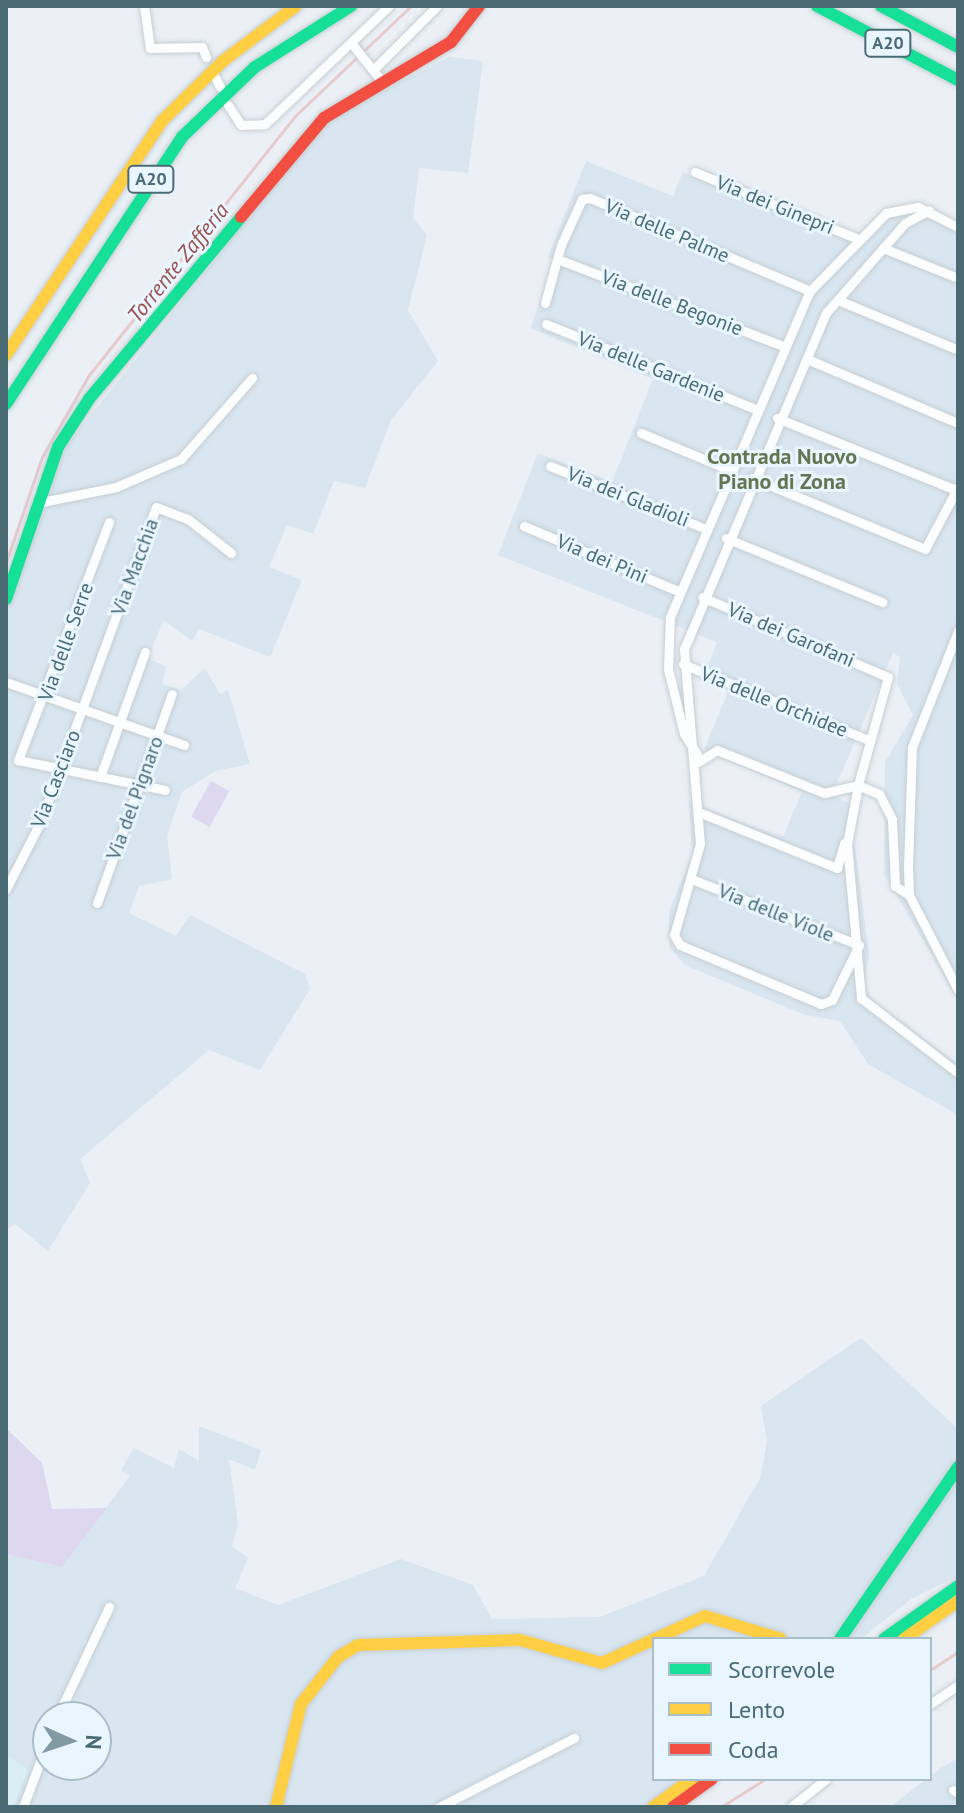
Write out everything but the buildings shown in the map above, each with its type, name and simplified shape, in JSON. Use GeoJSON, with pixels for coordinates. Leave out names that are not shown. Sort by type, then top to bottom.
{"type":"FeatureCollection","features":[{"type":"Feature","properties":{"kind":"main road","name":"A20"},"geometry":{"type":"LineString","coordinates":[[6,355],[163,120],[223,61],[296,6]]}},
{"type":"Feature","properties":{"kind":"main road","name":"A20"},"geometry":{"type":"LineString","coordinates":[[6,404],[182,137],[255,67],[351,6]]}},
{"type":"Feature","properties":{"kind":"main road"},"geometry":{"type":"LineString","coordinates":[[6,599],[58,447],[89,399],[324,118],[375,73],[451,42],[479,6]]}},
{"type":"Feature","properties":{"kind":"main road","name":"A20"},"geometry":{"type":"LineString","coordinates":[[817,6],[958,80]]}},
{"type":"Feature","properties":{"kind":"main road","name":"A20"},"geometry":{"type":"LineString","coordinates":[[881,6],[958,47]]}},
{"type":"Feature","properties":{"kind":"main road"},"geometry":{"type":"LineString","coordinates":[[841,1637],[958,1467]]}},
{"type":"Feature","properties":{"kind":"main road"},"geometry":{"type":"LineString","coordinates":[[887,1637],[958,1586]]}},
{"type":"Feature","properties":{"kind":"main road"},"geometry":{"type":"LineString","coordinates":[[907,1637],[958,1601]]}},
{"type":"Feature","properties":{"kind":"main road"},"geometry":{"type":"LineString","coordinates":[[659,1637],[705,1616],[774,1637]]}},
{"type":"Feature","properties":{"kind":"main road"},"geometry":{"type":"LineString","coordinates":[[276,1807],[301,1704],[338,1657],[358,1645],[520,1640],[602,1663],[652,1640]]}},
{"type":"Feature","properties":{"kind":"main road"},"geometry":{"type":"LineString","coordinates":[[653,1807],[689,1781]]}},
{"type":"Feature","properties":{"kind":"main road"},"geometry":{"type":"LineString","coordinates":[[673,1807],[709,1781]]}},
{"type":"Feature","properties":{"kind":"street"},"geometry":{"type":"LineString","coordinates":[[144,6],[150,48],[202,47],[206,57]]}},
{"type":"Feature","properties":{"kind":"street"},"geometry":{"type":"LineString","coordinates":[[228,105],[241,125],[265,124],[353,46],[389,6]]}},
{"type":"Feature","properties":{"kind":"street"},"geometry":{"type":"LineString","coordinates":[[353,46],[375,73],[437,6]]}},
{"type":"Feature","properties":{"kind":"street","name":"Via dei Ginepri"},"geometry":{"type":"LineString","coordinates":[[695,172],[856,238]]}},
{"type":"Feature","properties":{"kind":"street","name":"Via delle Palme"},"geometry":{"type":"LineString","coordinates":[[545,303],[579,206],[590,198],[810,291]]}},
{"type":"Feature","properties":{"kind":"street"},"geometry":{"type":"LineString","coordinates":[[859,945],[832,1000],[821,1004],[680,945],[675,922],[694,880],[701,813],[697,758],[683,664],[702,597],[777,418],[838,300],[912,216],[929,210]]}},
{"type":"Feature","properties":{"kind":"street"},"geometry":{"type":"LineString","coordinates":[[697,758],[684,734],[668,669],[667,633],[680,592],[755,409],[810,291],[856,238],[886,213],[929,210],[958,227]]}},
{"type":"Feature","properties":{"kind":"street"},"geometry":{"type":"LineString","coordinates":[[883,248],[958,278]]}},
{"type":"Feature","properties":{"kind":"street","name":"Via delle Begonie"},"geometry":{"type":"LineString","coordinates":[[560,260],[783,346]]}},
{"type":"Feature","properties":{"kind":"street"},"geometry":{"type":"LineString","coordinates":[[838,300],[958,350]]}},
{"type":"Feature","properties":{"kind":"street","name":"Via delle Gardenie"},"geometry":{"type":"LineString","coordinates":[[546,324],[755,409]]}},
{"type":"Feature","properties":{"kind":"street"},"geometry":{"type":"LineString","coordinates":[[807,359],[958,423]]}},
{"type":"Feature","properties":{"kind":"street"},"geometry":{"type":"LineString","coordinates":[[37,503],[116,487],[187,455],[252,378]]}},
{"type":"Feature","properties":{"kind":"street"},"geometry":{"type":"LineString","coordinates":[[752,478],[925,549],[957,488],[777,418]]}},
{"type":"Feature","properties":{"kind":"street"},"geometry":{"type":"LineString","coordinates":[[641,433],[730,470]]}},
{"type":"Feature","properties":{"kind":"street","name":"Via dei Gladioli"},"geometry":{"type":"LineString","coordinates":[[550,466],[706,529]]}},
{"type":"Feature","properties":{"kind":"street","name":"Via Macchia"},"geometry":{"type":"LineString","coordinates":[[82,711],[156,507],[188,519],[231,553]]}},
{"type":"Feature","properties":{"kind":"street","name":"Via delle Serre"},"geometry":{"type":"LineString","coordinates":[[60,771],[18,760],[47,697],[109,522]]}},
{"type":"Feature","properties":{"kind":"street","name":"Via dei Pini"},"geometry":{"type":"LineString","coordinates":[[524,526],[680,592]]}},
{"type":"Feature","properties":{"kind":"street"},"geometry":{"type":"LineString","coordinates":[[726,538],[882,602]]}},
{"type":"Feature","properties":{"kind":"street","name":"Via dei Garofani"},"geometry":{"type":"LineString","coordinates":[[702,597],[888,677],[866,739]]}},
{"type":"Feature","properties":{"kind":"street"},"geometry":{"type":"LineString","coordinates":[[958,631],[912,747],[909,895],[958,990]]}},
{"type":"Feature","properties":{"kind":"street"},"geometry":{"type":"LineString","coordinates":[[100,777],[145,652]]}},
{"type":"Feature","properties":{"kind":"street","name":"Via delle Orchidee"},"geometry":{"type":"LineString","coordinates":[[683,664],[866,739]]}},
{"type":"Feature","properties":{"kind":"street"},"geometry":{"type":"LineString","coordinates":[[6,682],[184,745]]}},
{"type":"Feature","properties":{"kind":"street","name":"Via del Pignaro"},"geometry":{"type":"LineString","coordinates":[[97,903],[172,694]]}},
{"type":"Feature","properties":{"kind":"street","name":"Via Casciaro"},"geometry":{"type":"LineString","coordinates":[[6,889],[60,771],[82,711]]}},
{"type":"Feature","properties":{"kind":"street"},"geometry":{"type":"LineString","coordinates":[[701,813],[837,868],[866,739]]}},
{"type":"Feature","properties":{"kind":"street"},"geometry":{"type":"LineString","coordinates":[[697,758],[717,750],[824,793],[858,785],[879,794],[892,819],[895,886],[909,895]]}},
{"type":"Feature","properties":{"kind":"street"},"geometry":{"type":"LineString","coordinates":[[60,771],[165,790]]}},
{"type":"Feature","properties":{"kind":"street"},"geometry":{"type":"LineString","coordinates":[[847,832],[859,945],[861,998],[958,1073]]}},
{"type":"Feature","properties":{"kind":"street","name":"Via delle Viole"},"geometry":{"type":"LineString","coordinates":[[694,880],[859,945]]}},
{"type":"Feature","properties":{"kind":"street"},"geometry":{"type":"LineString","coordinates":[[65,1701],[109,1607]]}},
{"type":"Feature","properties":{"kind":"street"},"geometry":{"type":"LineString","coordinates":[[932,1703],[958,1685]]}},
{"type":"Feature","properties":{"kind":"street"},"geometry":{"type":"LineString","coordinates":[[439,1807],[574,1738]]}},
{"type":"Feature","properties":{"kind":"street"},"geometry":{"type":"LineString","coordinates":[[23,1807],[33,1781]]}},
{"type":"Feature","properties":{"kind":"street"},"geometry":{"type":"LineString","coordinates":[[791,1807],[824,1781]]}},
{"type":"Feature","properties":{"kind":"shaded area"},"geometry":{"type":"Polygon","coordinates":[[[449,57],[483,61],[468,173],[419,168],[413,218],[427,235],[408,310],[438,361],[391,420],[365,488],[334,481],[313,534],[287,525],[269,567],[302,580],[270,657],[199,629],[192,641],[163,620],[148,659],[166,666],[162,684],[181,690],[205,668],[220,694],[228,690],[250,764],[215,771],[182,792],[167,836],[172,879],[139,886],[129,913],[176,936],[190,915],[305,974],[310,989],[260,1070],[209,1050],[80,1159],[90,1183],[48,1251],[15,1224],[6,1229],[6,615],[58,456],[319,131],[338,113],[449,57]]]}},
{"type":"Feature","properties":{"kind":"shaded area"},"geometry":{"type":"Polygon","coordinates":[[[586,161],[673,196],[683,172],[852,242],[900,213],[938,218],[958,230],[958,1000],[884,874],[885,762],[913,715],[897,684],[900,657],[893,653],[832,795],[849,803],[869,954],[864,983],[872,999],[958,1064],[958,1115],[868,1064],[840,1021],[805,1015],[685,965],[669,947],[669,911],[692,855],[689,802],[783,837],[802,792],[704,750],[733,680],[707,668],[717,642],[498,555],[538,453],[612,482],[653,379],[530,328],[556,262],[548,257],[586,161]]]}},
{"type":"Feature","properties":{"kind":"shaded area"},"geometry":{"type":"Polygon","coordinates":[[[211,781],[229,791],[209,827],[191,817],[211,781]]]}},
{"type":"Feature","properties":{"kind":"shaded area"},"geometry":{"type":"Polygon","coordinates":[[[861,1338],[958,1429],[958,1576],[911,1599],[864,1637],[652,1637],[652,1781],[686,1781],[653,1807],[6,1807],[6,1554],[62,1567],[130,1476],[121,1470],[134,1448],[174,1468],[179,1449],[199,1461],[199,1426],[261,1450],[255,1470],[229,1459],[238,1524],[232,1546],[248,1558],[235,1588],[278,1605],[401,1559],[473,1585],[492,1619],[600,1617],[704,1576],[760,1478],[767,1442],[761,1406],[861,1338]]]}},
{"type":"Feature","properties":{"kind":"shaded area"},"geometry":{"type":"Polygon","coordinates":[[[6,1428],[42,1463],[52,1509],[107,1508],[62,1567],[6,1554],[6,1428]]]}},
{"type":"Feature","properties":{"kind":"shaded area"},"geometry":{"type":"Polygon","coordinates":[[[6,1755],[28,1770],[13,1807],[6,1807],[6,1755]]]}},
{"type":"Feature","properties":{"kind":"shaded area"},"geometry":{"type":"Polygon","coordinates":[[[958,1758],[958,1807],[890,1807],[924,1781],[932,1781],[932,1775],[958,1758]]]}},
{"type":"Feature","properties":{"kind":"waterway","name":"Torrente Zafferia"},"geometry":{"type":"LineString","coordinates":[[6,562],[42,457],[89,375],[296,115],[411,6]]}},
{"type":"Feature","properties":{"kind":"waterway"},"geometry":{"type":"LineString","coordinates":[[932,1669],[958,1652]]}},
{"type":"Feature","properties":{"kind":"waterway"},"geometry":{"type":"LineString","coordinates":[[721,1807],[762,1781]]}},
{"type":"Feature","properties":{"kind":"traffic: fast"},"geometry":{"type":"LineString","coordinates":[[6,404],[182,137],[255,67],[351,6]]}},
{"type":"Feature","properties":{"kind":"traffic: fast"},"geometry":{"type":"LineString","coordinates":[[817,6],[958,80]]}},
{"type":"Feature","properties":{"kind":"traffic: fast"},"geometry":{"type":"LineString","coordinates":[[881,6],[958,47]]}},
{"type":"Feature","properties":{"kind":"traffic: fast"},"geometry":{"type":"LineString","coordinates":[[6,599],[58,447],[89,399],[241,217]]}},
{"type":"Feature","properties":{"kind":"traffic: fast"},"geometry":{"type":"LineString","coordinates":[[841,1637],[958,1467]]}},
{"type":"Feature","properties":{"kind":"traffic: fast"},"geometry":{"type":"LineString","coordinates":[[887,1637],[958,1586]]}},
{"type":"Feature","properties":{"kind":"traffic: slow"},"geometry":{"type":"LineString","coordinates":[[6,355],[163,120],[223,61],[296,6]]}},
{"type":"Feature","properties":{"kind":"traffic: slow"},"geometry":{"type":"LineString","coordinates":[[907,1637],[958,1601]]}},
{"type":"Feature","properties":{"kind":"traffic: slow"},"geometry":{"type":"LineString","coordinates":[[659,1637],[705,1616],[774,1637]]}},
{"type":"Feature","properties":{"kind":"traffic: slow"},"geometry":{"type":"LineString","coordinates":[[276,1807],[301,1704],[338,1657],[358,1645],[520,1640],[602,1663],[652,1640]]}},
{"type":"Feature","properties":{"kind":"traffic: slow"},"geometry":{"type":"LineString","coordinates":[[653,1807],[689,1781]]}},
{"type":"Feature","properties":{"kind":"traffic: jam"},"geometry":{"type":"LineString","coordinates":[[241,217],[324,118],[451,42],[479,6]]}},
{"type":"Feature","properties":{"kind":"traffic: jam"},"geometry":{"type":"LineString","coordinates":[[673,1807],[709,1781]]}},
{"type":"Feature","properties":{"kind":"district","name":"Contrada Nuovo Piano di Zona"},"geometry":{"type":"Point","coordinates":[782,468]}}]}
